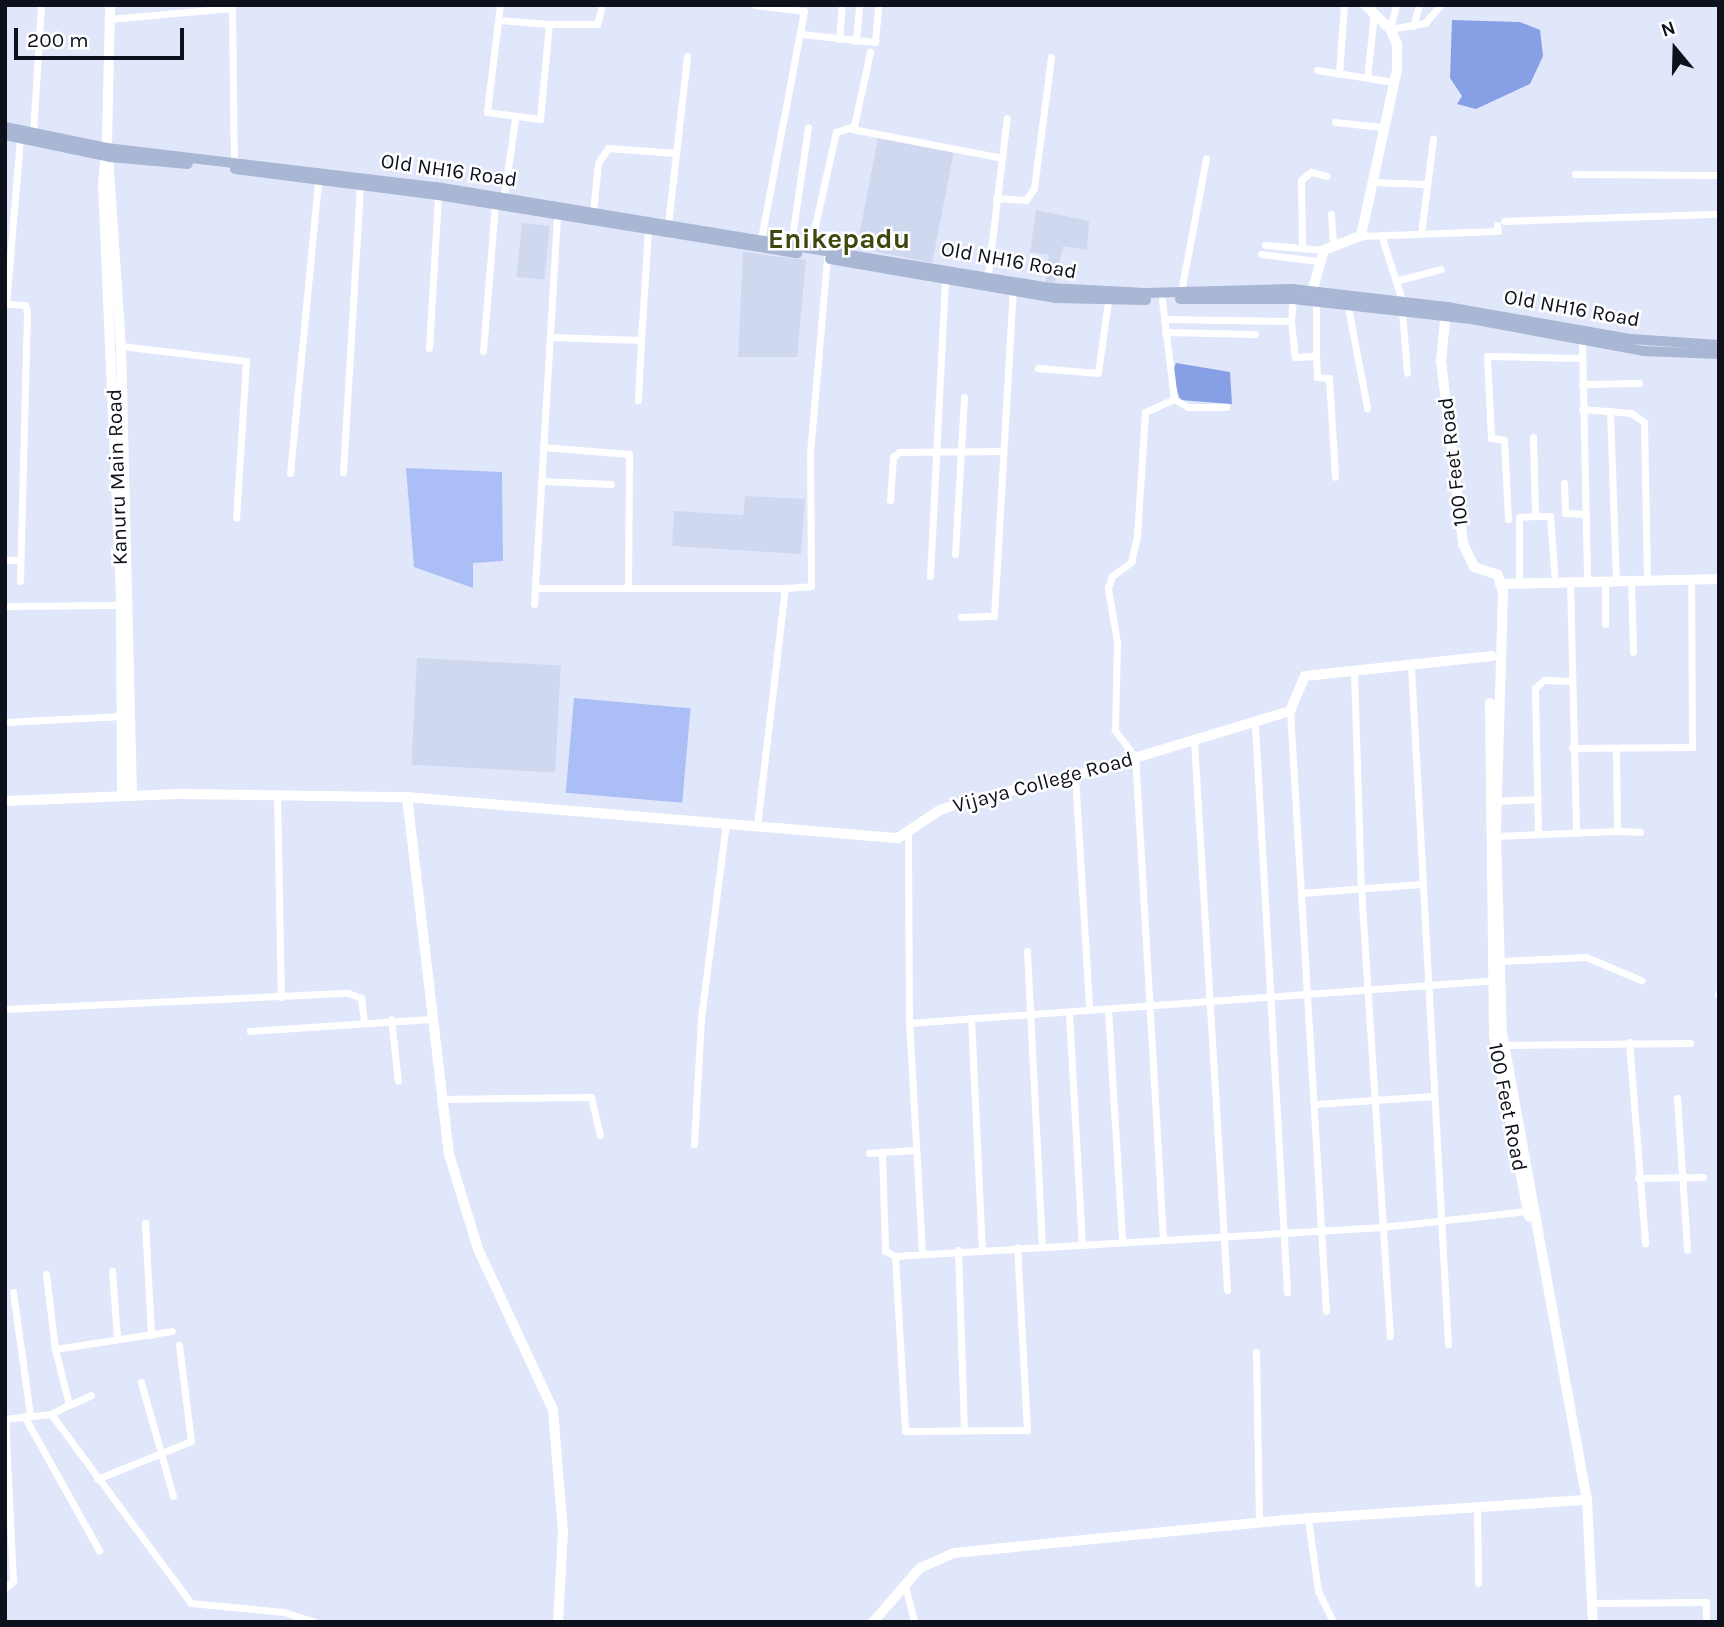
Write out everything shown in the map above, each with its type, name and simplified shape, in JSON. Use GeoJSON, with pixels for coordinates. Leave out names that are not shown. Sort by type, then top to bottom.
{"type":"FeatureCollection","features":[{"type":"Feature","properties":{"kind":"main road","name":"Old NH16 Road"},"geometry":{"type":"LineString","coordinates":[[5,127],[107,150],[233,162],[500,202],[557,214],[1013,290],[1108,301],[1314,297],[1348,307],[1402,307]]}},
{"type":"Feature","properties":{"kind":"main road","name":"Old NH16 Road"},"geometry":{"type":"LineString","coordinates":[[5,135],[318,180],[593,212],[988,274],[1087,293],[1181,292],[1251,287],[1631,339],[1719,345]]}},
{"type":"Feature","properties":{"kind":"main road","name":"Old NH16 Road"},"geometry":{"type":"LineString","coordinates":[[1446,312],[1643,351],[1719,354]]}},
{"type":"Feature","properties":{"kind":"street"},"geometry":{"type":"LineString","coordinates":[[33,133],[41,5]]}},
{"type":"Feature","properties":{"kind":"street"},"geometry":{"type":"LineString","coordinates":[[107,150],[110,5]]}},
{"type":"Feature","properties":{"kind":"street"},"geometry":{"type":"LineString","coordinates":[[500,5],[485,106],[492,116],[515,120],[543,115],[550,24]]}},
{"type":"Feature","properties":{"kind":"street"},"geometry":{"type":"LineString","coordinates":[[499,20],[597,24],[602,5]]}},
{"type":"Feature","properties":{"kind":"street"},"geometry":{"type":"LineString","coordinates":[[755,5],[804,11],[761,239]]}},
{"type":"Feature","properties":{"kind":"street"},"geometry":{"type":"LineString","coordinates":[[839,39],[842,5]]}},
{"type":"Feature","properties":{"kind":"street"},"geometry":{"type":"LineString","coordinates":[[856,41],[859,5]]}},
{"type":"Feature","properties":{"kind":"street"},"geometry":{"type":"LineString","coordinates":[[801,34],[875,42],[878,5]]}},
{"type":"Feature","properties":{"kind":"street"},"geometry":{"type":"LineString","coordinates":[[1339,74],[1344,5]]}},
{"type":"Feature","properties":{"kind":"street"},"geometry":{"type":"LineString","coordinates":[[1390,29],[1396,5]]}},
{"type":"Feature","properties":{"kind":"street"},"geometry":{"type":"LineString","coordinates":[[1413,26],[1419,5]]}},
{"type":"Feature","properties":{"kind":"street"},"geometry":{"type":"LineString","coordinates":[[1390,29],[1413,26],[1433,18],[1440,5]]}},
{"type":"Feature","properties":{"kind":"street"},"geometry":{"type":"LineString","coordinates":[[109,19],[232,8],[233,162]]}},
{"type":"Feature","properties":{"kind":"street"},"geometry":{"type":"LineString","coordinates":[[1367,78],[1371,9]]}},
{"type":"Feature","properties":{"kind":"street"},"geometry":{"type":"LineString","coordinates":[[1361,236],[1398,53],[1390,29],[1371,9]]}},
{"type":"Feature","properties":{"kind":"street"},"geometry":{"type":"LineString","coordinates":[[852,129],[870,52]]}},
{"type":"Feature","properties":{"kind":"street"},"geometry":{"type":"LineString","coordinates":[[668,224],[687,56]]}},
{"type":"Feature","properties":{"kind":"street"},"geometry":{"type":"LineString","coordinates":[[996,198],[1026,200],[1034,188],[1051,57]]}},
{"type":"Feature","properties":{"kind":"street"},"geometry":{"type":"LineString","coordinates":[[1317,70],[1394,82]]}},
{"type":"Feature","properties":{"kind":"street"},"geometry":{"type":"LineString","coordinates":[[988,274],[1007,118]]}},
{"type":"Feature","properties":{"kind":"street"},"geometry":{"type":"LineString","coordinates":[[483,351],[500,202],[515,120]]}},
{"type":"Feature","properties":{"kind":"street"},"geometry":{"type":"LineString","coordinates":[[1335,122],[1382,127]]}},
{"type":"Feature","properties":{"kind":"street"},"geometry":{"type":"LineString","coordinates":[[791,244],[808,127]]}},
{"type":"Feature","properties":{"kind":"street"},"geometry":{"type":"LineString","coordinates":[[810,248],[836,132],[852,129],[1002,158]]}},
{"type":"Feature","properties":{"kind":"street"},"geometry":{"type":"LineString","coordinates":[[20,139],[7,304],[24,305],[27,312],[20,581]]}},
{"type":"Feature","properties":{"kind":"street"},"geometry":{"type":"LineString","coordinates":[[1371,182],[1430,184],[1433,139]]}},
{"type":"Feature","properties":{"kind":"street"},"geometry":{"type":"LineString","coordinates":[[593,212],[598,163],[608,148],[676,153]]}},
{"type":"Feature","properties":{"kind":"street","name":"Kanuru Main Road"},"geometry":{"type":"LineString","coordinates":[[107,150],[121,346],[121,605],[126,669],[122,716],[127,795]]}},
{"type":"Feature","properties":{"kind":"street","name":"Kanuru Main Road"},"geometry":{"type":"LineString","coordinates":[[107,150],[122,511],[127,795]]}},
{"type":"Feature","properties":{"kind":"street"},"geometry":{"type":"LineString","coordinates":[[1181,292],[1206,158]]}},
{"type":"Feature","properties":{"kind":"street"},"geometry":{"type":"LineString","coordinates":[[1302,248],[1301,180],[1311,173],[1326,176]]}},
{"type":"Feature","properties":{"kind":"street"},"geometry":{"type":"LineString","coordinates":[[1575,174],[1719,175]]}},
{"type":"Feature","properties":{"kind":"street"},"geometry":{"type":"LineString","coordinates":[[290,473],[318,180]]}},
{"type":"Feature","properties":{"kind":"street"},"geometry":{"type":"LineString","coordinates":[[1421,234],[1424,184]]}},
{"type":"Feature","properties":{"kind":"street"},"geometry":{"type":"LineString","coordinates":[[343,472],[360,185]]}},
{"type":"Feature","properties":{"kind":"street"},"geometry":{"type":"LineString","coordinates":[[429,348],[438,195]]}},
{"type":"Feature","properties":{"kind":"street"},"geometry":{"type":"LineString","coordinates":[[534,604],[557,214]]}},
{"type":"Feature","properties":{"kind":"street"},"geometry":{"type":"LineString","coordinates":[[1331,214],[1328,247],[1318,261],[1314,297],[1317,377],[1329,377],[1335,477]]}},
{"type":"Feature","properties":{"kind":"street"},"geometry":{"type":"LineString","coordinates":[[1265,246],[1328,247],[1361,236],[1382,238],[1497,231],[1500,223],[1719,214]]}},
{"type":"Feature","properties":{"kind":"street"},"geometry":{"type":"LineString","coordinates":[[638,400],[648,229]]}},
{"type":"Feature","properties":{"kind":"street"},"geometry":{"type":"LineString","coordinates":[[1382,238],[1399,280],[1408,373]]}},
{"type":"Feature","properties":{"kind":"street"},"geometry":{"type":"LineString","coordinates":[[1261,254],[1318,261]]}},
{"type":"Feature","properties":{"kind":"street"},"geometry":{"type":"LineString","coordinates":[[811,586],[811,442],[827,258]]}},
{"type":"Feature","properties":{"kind":"street"},"geometry":{"type":"LineString","coordinates":[[1399,280],[1441,269]]}},
{"type":"Feature","properties":{"kind":"street"},"geometry":{"type":"LineString","coordinates":[[930,576],[945,277]]}},
{"type":"Feature","properties":{"kind":"street"},"geometry":{"type":"LineString","coordinates":[[961,617],[994,616],[1013,290]]}},
{"type":"Feature","properties":{"kind":"street"},"geometry":{"type":"LineString","coordinates":[[1293,299],[1291,321],[1294,356],[1317,356]]}},
{"type":"Feature","properties":{"kind":"street"},"geometry":{"type":"LineString","coordinates":[[1162,300],[1174,399]]}},
{"type":"Feature","properties":{"kind":"street"},"geometry":{"type":"LineString","coordinates":[[1038,368],[1098,373],[1108,301]]}},
{"type":"Feature","properties":{"kind":"street"},"geometry":{"type":"LineString","coordinates":[[1348,307],[1367,408]]}},
{"type":"Feature","properties":{"kind":"street","name":"100 Feet Road"},"geometry":{"type":"LineString","coordinates":[[1446,312],[1441,360],[1464,544],[1474,567],[1494,572],[1500,586],[1496,801],[1500,961],[1496,980],[1504,1045],[1584,1500],[1593,1603],[1590,1622]]}},
{"type":"Feature","properties":{"kind":"street"},"geometry":{"type":"LineString","coordinates":[[1164,319],[1291,321]]}},
{"type":"Feature","properties":{"kind":"street"},"geometry":{"type":"LineString","coordinates":[[1165,332],[1255,334]]}},
{"type":"Feature","properties":{"kind":"street"},"geometry":{"type":"LineString","coordinates":[[550,337],[641,340]]}},
{"type":"Feature","properties":{"kind":"street"},"geometry":{"type":"LineString","coordinates":[[1583,339],[1581,358],[1587,580]]}},
{"type":"Feature","properties":{"kind":"street"},"geometry":{"type":"LineString","coordinates":[[121,346],[246,361],[236,518]]}},
{"type":"Feature","properties":{"kind":"street"},"geometry":{"type":"LineString","coordinates":[[1508,519],[1504,440],[1491,438],[1487,356],[1581,358]]}},
{"type":"Feature","properties":{"kind":"street"},"geometry":{"type":"LineString","coordinates":[[1582,384],[1639,383]]}},
{"type":"Feature","properties":{"kind":"street"},"geometry":{"type":"LineString","coordinates":[[955,554],[964,397]]}},
{"type":"Feature","properties":{"kind":"street"},"geometry":{"type":"LineString","coordinates":[[1174,399],[1188,407],[1226,407]]}},
{"type":"Feature","properties":{"kind":"street"},"geometry":{"type":"LineString","coordinates":[[1163,1239],[1135,757],[1115,730],[1117,642],[1108,588],[1112,576],[1131,562],[1137,536],[1145,412],[1174,399]]}},
{"type":"Feature","properties":{"kind":"street"},"geometry":{"type":"LineString","coordinates":[[1583,409],[1638,415],[1644,422],[1647,578]]}},
{"type":"Feature","properties":{"kind":"street"},"geometry":{"type":"LineString","coordinates":[[1605,624],[1611,580],[1610,411]]}},
{"type":"Feature","properties":{"kind":"street"},"geometry":{"type":"LineString","coordinates":[[1533,437],[1535,516]]}},
{"type":"Feature","properties":{"kind":"street"},"geometry":{"type":"LineString","coordinates":[[542,447],[629,454],[628,588]]}},
{"type":"Feature","properties":{"kind":"street"},"geometry":{"type":"LineString","coordinates":[[891,500],[895,454],[1002,451]]}},
{"type":"Feature","properties":{"kind":"street"},"geometry":{"type":"LineString","coordinates":[[542,481],[611,484]]}},
{"type":"Feature","properties":{"kind":"street"},"geometry":{"type":"LineString","coordinates":[[1564,483],[1565,513],[1585,514]]}},
{"type":"Feature","properties":{"kind":"street"},"geometry":{"type":"LineString","coordinates":[[1519,584],[1519,517],[1535,516],[1550,516],[1555,582]]}},
{"type":"Feature","properties":{"kind":"street"},"geometry":{"type":"LineString","coordinates":[[5,560],[20,561]]}},
{"type":"Feature","properties":{"kind":"street"},"geometry":{"type":"LineString","coordinates":[[1500,586],[1647,578],[1719,579]]}},
{"type":"Feature","properties":{"kind":"street"},"geometry":{"type":"LineString","coordinates":[[1573,748],[1616,751],[1692,747],[1691,578]]}},
{"type":"Feature","properties":{"kind":"street"},"geometry":{"type":"LineString","coordinates":[[1631,579],[1633,652]]}},
{"type":"Feature","properties":{"kind":"street"},"geometry":{"type":"LineString","coordinates":[[1570,582],[1576,833]]}},
{"type":"Feature","properties":{"kind":"street"},"geometry":{"type":"LineString","coordinates":[[536,588],[811,586],[820,589]]}},
{"type":"Feature","properties":{"kind":"street","name":"100 Feet Road"},"geometry":{"type":"LineString","coordinates":[[1500,586],[1492,656],[1496,980],[1494,1035],[1584,1500],[1590,1622]]}},
{"type":"Feature","properties":{"kind":"street"},"geometry":{"type":"LineString","coordinates":[[757,826],[785,587]]}},
{"type":"Feature","properties":{"kind":"street"},"geometry":{"type":"LineString","coordinates":[[5,606],[121,605]]}},
{"type":"Feature","properties":{"kind":"street"},"geometry":{"type":"LineString","coordinates":[[1326,1311],[1290,711],[1305,677],[1492,656]]}},
{"type":"Feature","properties":{"kind":"street"},"geometry":{"type":"LineString","coordinates":[[1411,666],[1448,1344]]}},
{"type":"Feature","properties":{"kind":"street"},"geometry":{"type":"LineString","coordinates":[[1354,671],[1361,888],[1370,989],[1390,1336]]}},
{"type":"Feature","properties":{"kind":"street"},"geometry":{"type":"LineString","coordinates":[[1538,834],[1535,688],[1544,680],[1572,681]]}},
{"type":"Feature","properties":{"kind":"street","name":"Vijaya College Road"},"geometry":{"type":"LineString","coordinates":[[908,835],[946,807],[1075,775],[1255,724],[1290,711]]}},
{"type":"Feature","properties":{"kind":"street"},"geometry":{"type":"LineString","coordinates":[[5,722],[122,716]]}},
{"type":"Feature","properties":{"kind":"street"},"geometry":{"type":"LineString","coordinates":[[1255,724],[1287,1292]]}},
{"type":"Feature","properties":{"kind":"street"},"geometry":{"type":"LineString","coordinates":[[1194,741],[1227,1290]]}},
{"type":"Feature","properties":{"kind":"street"},"geometry":{"type":"LineString","coordinates":[[1616,751],[1617,831]]}},
{"type":"Feature","properties":{"kind":"street"},"geometry":{"type":"LineString","coordinates":[[1075,775],[1089,1008]]}},
{"type":"Feature","properties":{"kind":"street"},"geometry":{"type":"LineString","coordinates":[[277,793],[281,998]]}},
{"type":"Feature","properties":{"kind":"street"},"geometry":{"type":"LineString","coordinates":[[5,801],[127,795],[277,793],[407,797],[726,822],[879,839],[908,835],[909,1023],[922,1252]]}},
{"type":"Feature","properties":{"kind":"street"},"geometry":{"type":"LineString","coordinates":[[407,797],[439,1099],[466,1217],[553,1410],[563,1531],[558,1622]]}},
{"type":"Feature","properties":{"kind":"street"},"geometry":{"type":"LineString","coordinates":[[1496,801],[1538,799]]}},
{"type":"Feature","properties":{"kind":"street"},"geometry":{"type":"LineString","coordinates":[[694,1144],[701,1018],[726,822]]}},
{"type":"Feature","properties":{"kind":"street"},"geometry":{"type":"LineString","coordinates":[[1496,836],[1640,832]]}},
{"type":"Feature","properties":{"kind":"street"},"geometry":{"type":"LineString","coordinates":[[1302,893],[1421,884]]}},
{"type":"Feature","properties":{"kind":"street"},"geometry":{"type":"LineString","coordinates":[[1027,951],[1042,1245]]}},
{"type":"Feature","properties":{"kind":"street"},"geometry":{"type":"LineString","coordinates":[[1500,961],[1586,957],[1641,980]]}},
{"type":"Feature","properties":{"kind":"street"},"geometry":{"type":"LineString","coordinates":[[909,1023],[1496,980]]}},
{"type":"Feature","properties":{"kind":"street"},"geometry":{"type":"LineString","coordinates":[[5,1009],[358,995],[364,1021]]}},
{"type":"Feature","properties":{"kind":"street"},"geometry":{"type":"LineString","coordinates":[[1108,1010],[1122,1242]]}},
{"type":"Feature","properties":{"kind":"street"},"geometry":{"type":"LineString","coordinates":[[1069,1013],[1082,1243]]}},
{"type":"Feature","properties":{"kind":"street"},"geometry":{"type":"LineString","coordinates":[[971,1018],[982,1248]]}},
{"type":"Feature","properties":{"kind":"street"},"geometry":{"type":"LineString","coordinates":[[250,1031],[391,1019],[432,1019]]}},
{"type":"Feature","properties":{"kind":"street"},"geometry":{"type":"LineString","coordinates":[[391,1019],[398,1081]]}},
{"type":"Feature","properties":{"kind":"street"},"geometry":{"type":"LineString","coordinates":[[1629,1042],[1638,1178],[1646,1243]]}},
{"type":"Feature","properties":{"kind":"street"},"geometry":{"type":"LineString","coordinates":[[1504,1045],[1689,1043]]}},
{"type":"Feature","properties":{"kind":"street"},"geometry":{"type":"LineString","coordinates":[[1315,1104],[1434,1096]]}},
{"type":"Feature","properties":{"kind":"street"},"geometry":{"type":"LineString","coordinates":[[439,1099],[591,1097],[600,1135]]}},
{"type":"Feature","properties":{"kind":"street"},"geometry":{"type":"LineString","coordinates":[[1677,1098],[1687,1250]]}},
{"type":"Feature","properties":{"kind":"street"},"geometry":{"type":"LineString","coordinates":[[869,1153],[915,1150]]}},
{"type":"Feature","properties":{"kind":"street"},"geometry":{"type":"LineString","coordinates":[[882,1153],[885,1251],[895,1256],[982,1248],[1382,1227],[1528,1211]]}},
{"type":"Feature","properties":{"kind":"street"},"geometry":{"type":"LineString","coordinates":[[1638,1178],[1703,1177]]}},
{"type":"Feature","properties":{"kind":"street"},"geometry":{"type":"LineString","coordinates":[[145,1223],[151,1335]]}},
{"type":"Feature","properties":{"kind":"street"},"geometry":{"type":"LineString","coordinates":[[895,1256],[905,1431],[1027,1430],[1017,1247]]}},
{"type":"Feature","properties":{"kind":"street"},"geometry":{"type":"LineString","coordinates":[[958,1250],[964,1429]]}},
{"type":"Feature","properties":{"kind":"street"},"geometry":{"type":"LineString","coordinates":[[111,1271],[117,1338]]}},
{"type":"Feature","properties":{"kind":"street"},"geometry":{"type":"LineString","coordinates":[[46,1273],[55,1349],[69,1405]]}},
{"type":"Feature","properties":{"kind":"street"},"geometry":{"type":"LineString","coordinates":[[13,1292],[27,1416],[99,1550]]}},
{"type":"Feature","properties":{"kind":"street"},"geometry":{"type":"LineString","coordinates":[[55,1349],[172,1331]]}},
{"type":"Feature","properties":{"kind":"street"},"geometry":{"type":"LineString","coordinates":[[97,1479],[191,1438],[178,1345]]}},
{"type":"Feature","properties":{"kind":"street"},"geometry":{"type":"LineString","coordinates":[[1256,1352],[1259,1523]]}},
{"type":"Feature","properties":{"kind":"street"},"geometry":{"type":"LineString","coordinates":[[141,1382],[173,1496]]}},
{"type":"Feature","properties":{"kind":"street"},"geometry":{"type":"LineString","coordinates":[[5,1588],[13,1581],[5,1419],[51,1414],[90,1395]]}},
{"type":"Feature","properties":{"kind":"street"},"geometry":{"type":"LineString","coordinates":[[51,1414],[191,1603],[284,1612],[314,1622]]}},
{"type":"Feature","properties":{"kind":"street"},"geometry":{"type":"LineString","coordinates":[[873,1622],[905,1585],[936,1557],[954,1553],[1259,1523],[1584,1500]]}},
{"type":"Feature","properties":{"kind":"street"},"geometry":{"type":"LineString","coordinates":[[1477,1507],[1478,1583]]}},
{"type":"Feature","properties":{"kind":"street"},"geometry":{"type":"LineString","coordinates":[[1308,1519],[1318,1591],[1333,1622]]}},
{"type":"Feature","properties":{"kind":"street"},"geometry":{"type":"LineString","coordinates":[[905,1585],[914,1622]]}},
{"type":"Feature","properties":{"kind":"street"},"geometry":{"type":"LineString","coordinates":[[1593,1603],[1706,1602],[1706,1622]]}},
{"type":"Feature","properties":{"kind":"shaded area"},"geometry":{"type":"Polygon","coordinates":[[[1452,20],[1520,22],[1540,30],[1543,56],[1530,84],[1476,109],[1457,104],[1462,96],[1450,78],[1452,20]]]}},
{"type":"Feature","properties":{"kind":"shaded area"},"geometry":{"type":"Polygon","coordinates":[[[878,138],[954,153],[932,263],[857,248],[878,138]]]}},
{"type":"Feature","properties":{"kind":"shaded area"},"geometry":{"type":"Polygon","coordinates":[[[1036,210],[1089,221],[1087,250],[1063,246],[1054,286],[1045,285],[1049,255],[1030,252],[1036,210]]]}},
{"type":"Feature","properties":{"kind":"shaded area"},"geometry":{"type":"Polygon","coordinates":[[[522,223],[550,226],[544,280],[516,277],[522,223]]]}},
{"type":"Feature","properties":{"kind":"shaded area"},"geometry":{"type":"Polygon","coordinates":[[[743,252],[806,260],[797,357],[738,357],[743,252]]]}},
{"type":"Feature","properties":{"kind":"shaded area"},"geometry":{"type":"Polygon","coordinates":[[[1176,363],[1230,372],[1232,404],[1180,400],[1172,373],[1176,363]]]}},
{"type":"Feature","properties":{"kind":"shaded area"},"geometry":{"type":"Polygon","coordinates":[[[406,468],[502,472],[503,561],[473,563],[473,588],[414,567],[406,468]]]}},
{"type":"Feature","properties":{"kind":"shaded area"},"geometry":{"type":"Polygon","coordinates":[[[745,496],[805,499],[801,554],[672,546],[674,511],[743,515],[745,496]]]}},
{"type":"Feature","properties":{"kind":"shaded area"},"geometry":{"type":"Polygon","coordinates":[[[417,658],[561,666],[555,772],[411,765],[417,658]]]}},
{"type":"Feature","properties":{"kind":"shaded area"},"geometry":{"type":"Polygon","coordinates":[[[574,698],[691,708],[682,803],[566,793],[574,698]]]}},
{"type":"Feature","properties":{"kind":"district","name":"Enikepadu"},"geometry":{"type":"Point","coordinates":[839,239]}}]}
